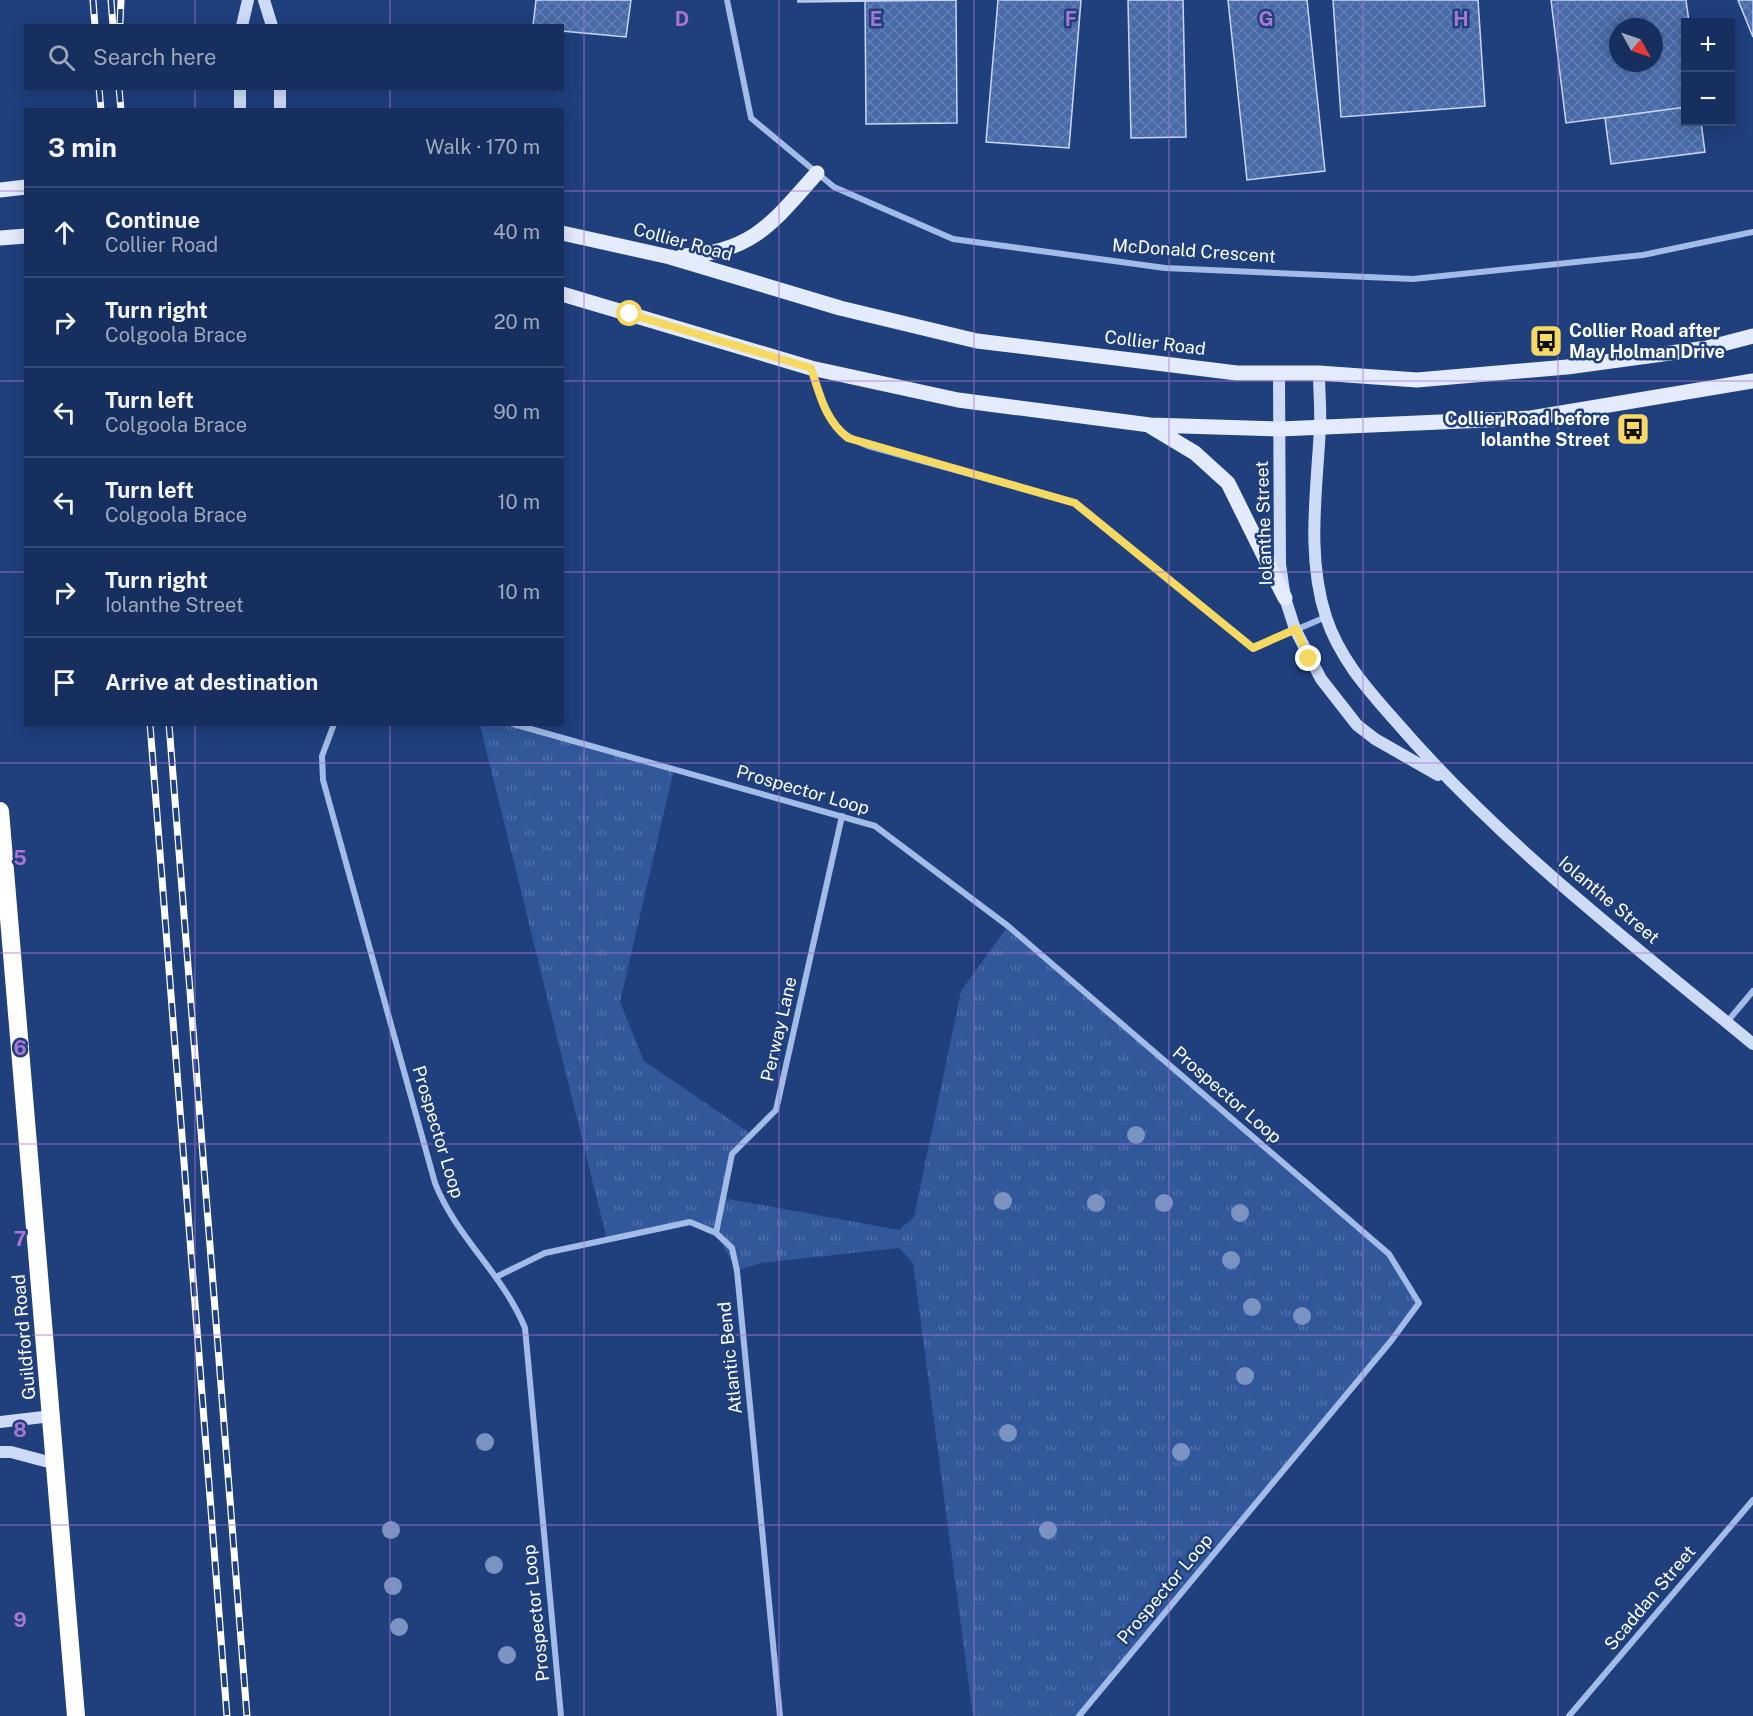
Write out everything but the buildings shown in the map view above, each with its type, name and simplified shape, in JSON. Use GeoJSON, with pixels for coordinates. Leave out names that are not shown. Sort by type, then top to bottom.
{"type":"FeatureCollection","features":[{"type":"Feature","properties":{"kind":"highway","name":"Guildford Road"},"geometry":{"type":"LineString","coordinates":[[0,811],[76,1716]]}},
{"type":"Feature","properties":{"kind":"main road"},"geometry":{"type":"LineString","coordinates":[[670,256],[698,255],[725,249],[753,238],[773,222],[818,173]]}},
{"type":"Feature","properties":{"kind":"main road"},"geometry":{"type":"LineString","coordinates":[[0,190],[24,187]]}},
{"type":"Feature","properties":{"kind":"main road","name":"Collier Road"},"geometry":{"type":"LineString","coordinates":[[564,233],[670,256],[840,308],[977,341],[1238,373],[1279,375],[1319,373],[1428,379],[1578,365],[1707,348],[1753,336]]}},
{"type":"Feature","properties":{"kind":"main road"},"geometry":{"type":"LineString","coordinates":[[0,238],[24,236]]}},
{"type":"Feature","properties":{"kind":"main road"},"geometry":{"type":"LineString","coordinates":[[564,295],[811,368],[958,400],[1150,425],[1280,429],[1320,425],[1531,418],[1753,381]]}},
{"type":"Feature","properties":{"kind":"main road"},"geometry":{"type":"LineString","coordinates":[[1150,425],[1195,453],[1227,483],[1285,598]]}},
{"type":"Feature","properties":{"kind":"street"},"geometry":{"type":"LineString","coordinates":[[242,24],[248,0]]}},
{"type":"Feature","properties":{"kind":"street"},"geometry":{"type":"LineString","coordinates":[[264,0],[271,24]]}},
{"type":"Feature","properties":{"kind":"street","name":"McDonald Crescent"},"geometry":{"type":"LineString","coordinates":[[727,0],[751,117],[834,187],[953,239],[1165,268],[1413,279],[1642,255],[1753,232]]}},
{"type":"Feature","properties":{"kind":"street"},"geometry":{"type":"LineString","coordinates":[[240,90],[240,108]]}},
{"type":"Feature","properties":{"kind":"street"},"geometry":{"type":"LineString","coordinates":[[280,90],[280,108]]}},
{"type":"Feature","properties":{"kind":"street"},"geometry":{"type":"LineString","coordinates":[[811,368],[825,412],[834,427],[848,438],[1075,503],[1253,648],[1326,617]]}},
{"type":"Feature","properties":{"kind":"street","name":"Iolanthe Street"},"geometry":{"type":"LineString","coordinates":[[1319,373],[1320,425],[1313,517],[1319,587],[1326,617],[1343,656],[1447,780],[1538,864],[1753,1044]]}},
{"type":"Feature","properties":{"kind":"street","name":"Iolanthe Street"},"geometry":{"type":"LineString","coordinates":[[1279,375],[1280,564],[1285,598],[1296,629],[1321,679],[1357,725],[1375,739],[1447,780]]}},
{"type":"Feature","properties":{"kind":"street","name":"Prospector Loop"},"geometry":{"type":"LineString","coordinates":[[333,726],[322,756],[323,780],[435,1183],[444,1206],[457,1227],[511,1298],[525,1328],[561,1716]]}},
{"type":"Feature","properties":{"kind":"street","name":"Prospector Loop"},"geometry":{"type":"LineString","coordinates":[[520,726],[875,826],[1008,926],[1389,1254],[1419,1303],[1383,1350],[1078,1716]]}},
{"type":"Feature","properties":{"kind":"street","name":"Perway Lane"},"geometry":{"type":"LineString","coordinates":[[716,1233],[732,1154],[776,1110],[842,816]]}},
{"type":"Feature","properties":{"kind":"street"},"geometry":{"type":"LineString","coordinates":[[1727,1022],[1753,991]]}},
{"type":"Feature","properties":{"kind":"street"},"geometry":{"type":"LineString","coordinates":[[496,1277],[545,1252],[690,1222],[716,1233]]}},
{"type":"Feature","properties":{"kind":"street","name":"Atlantic Bend"},"geometry":{"type":"LineString","coordinates":[[716,1233],[732,1248],[736,1270],[780,1716]]}},
{"type":"Feature","properties":{"kind":"street"},"geometry":{"type":"LineString","coordinates":[[0,1422],[52,1416]]}},
{"type":"Feature","properties":{"kind":"street"},"geometry":{"type":"LineString","coordinates":[[0,1452],[56,1464]]}},
{"type":"Feature","properties":{"kind":"street","name":"Scaddan Street"},"geometry":{"type":"LineString","coordinates":[[1569,1716],[1753,1500]]}},
{"type":"Feature","properties":{"kind":"green space"},"geometry":{"type":"Polygon","coordinates":[[[480,726],[517,726],[674,769],[620,1002],[644,1061],[751,1134],[732,1154],[723,1198],[899,1230],[914,1217],[961,991],[1008,926],[1389,1254],[1419,1303],[1079,1716],[973,1716],[913,1263],[899,1248],[760,1263],[737,1271],[716,1233],[690,1222],[607,1240],[480,726]]]}},
{"type":"Feature","properties":{"kind":"railway"},"geometry":{"type":"LineString","coordinates":[[93,0],[95,24]]}},
{"type":"Feature","properties":{"kind":"railway"},"geometry":{"type":"LineString","coordinates":[[111,0],[113,24]]}},
{"type":"Feature","properties":{"kind":"railway"},"geometry":{"type":"LineString","coordinates":[[120,23],[121,0]]}},
{"type":"Feature","properties":{"kind":"railway"},"geometry":{"type":"LineString","coordinates":[[99,90],[101,108]]}},
{"type":"Feature","properties":{"kind":"railway"},"geometry":{"type":"LineString","coordinates":[[119,90],[121,108]]}},
{"type":"Feature","properties":{"kind":"railway"},"geometry":{"type":"LineString","coordinates":[[150,726],[227,1716]]}},
{"type":"Feature","properties":{"kind":"railway"},"geometry":{"type":"LineString","coordinates":[[169,726],[247,1716]]}},
{"type":"Feature","properties":{"kind":"place","name":"Collier Road after May Holman Drive"},"geometry":{"type":"Point","coordinates":[1546,341]}},
{"type":"Feature","properties":{"kind":"place","name":"Collier Road before Iolanthe Street"},"geometry":{"type":"Point","coordinates":[1633,429]}},
{"type":"Feature","properties":{"kind":"route"},"geometry":{"type":"LineString","coordinates":[[630,314],[811,368],[825,412],[834,427],[848,438],[868,446],[1075,503],[1253,648],[1296,629],[1309,659]]}}]}
